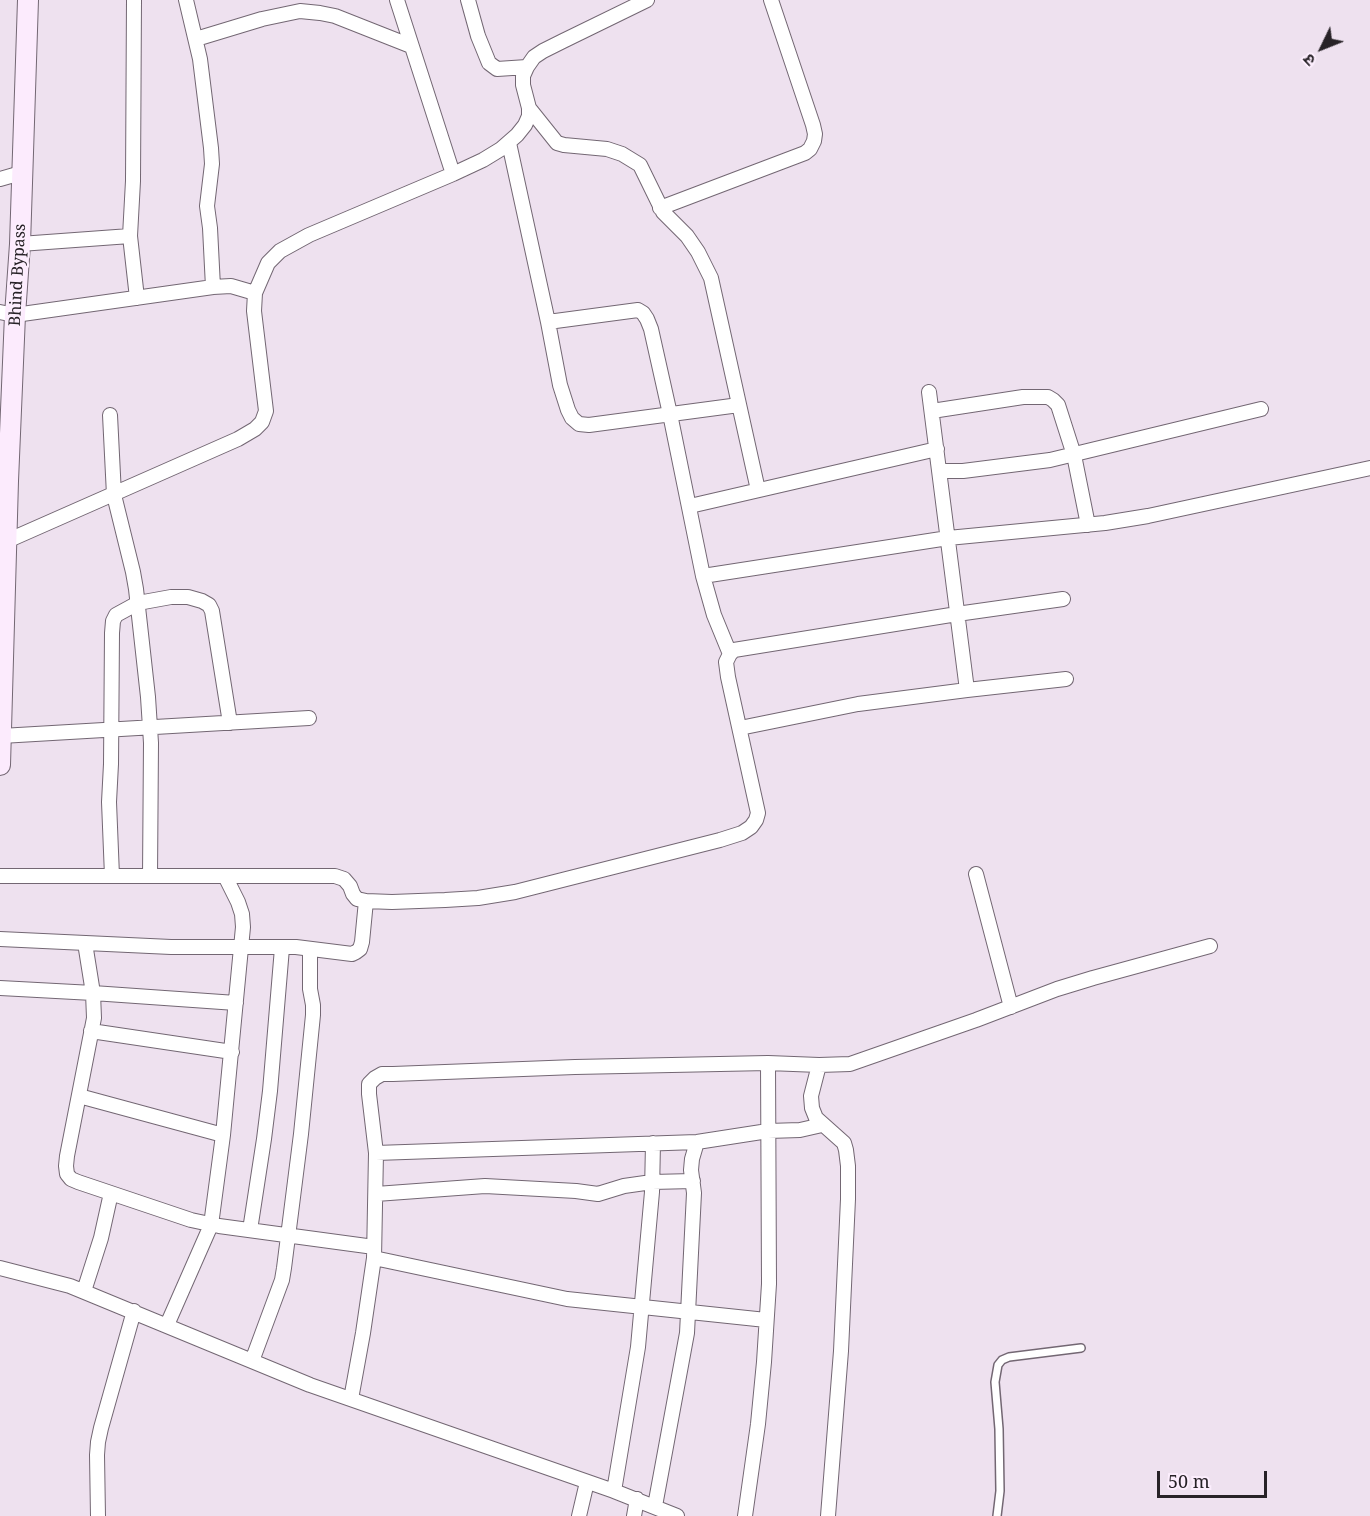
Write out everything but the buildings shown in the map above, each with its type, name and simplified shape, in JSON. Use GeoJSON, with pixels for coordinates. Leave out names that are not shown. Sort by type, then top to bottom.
{"type":"FeatureCollection","features":[{"type":"Feature","properties":{"kind":"street","name":"Bhind Bypass"},"geometry":{"type":"LineString","coordinates":[[0,765],[7,314],[20,244],[28,0]]}},
{"type":"Feature","properties":{"kind":"street"},"geometry":{"type":"LineString","coordinates":[[134,0],[133,181],[130,236],[137,298]]}},
{"type":"Feature","properties":{"kind":"street"},"geometry":{"type":"LineString","coordinates":[[186,0],[200,59],[211,148],[212,164],[207,206],[213,287]]}},
{"type":"Feature","properties":{"kind":"street"},"geometry":{"type":"LineString","coordinates":[[397,0],[453,174]]}},
{"type":"Feature","properties":{"kind":"street"},"geometry":{"type":"LineString","coordinates":[[468,0],[478,36],[489,63],[497,69],[527,67]]}},
{"type":"Feature","properties":{"kind":"street"},"geometry":{"type":"LineString","coordinates":[[3,543],[238,439],[255,429],[262,422],[266,411],[257,346],[255,293],[268,263],[280,251],[309,235],[489,157],[509,143],[525,125],[529,116],[529,108],[522,85],[523,76],[534,57],[647,0]]}},
{"type":"Feature","properties":{"kind":"street"},"geometry":{"type":"LineString","coordinates":[[660,208],[810,149],[815,134],[813,125],[771,0]]}},
{"type":"Feature","properties":{"kind":"street"},"geometry":{"type":"LineString","coordinates":[[196,39],[262,19],[300,11],[335,16],[411,46]]}},
{"type":"Feature","properties":{"kind":"street"},"geometry":{"type":"LineString","coordinates":[[529,108],[556,143],[564,146],[607,149],[633,159],[640,165],[660,208],[687,236],[698,252],[711,278],[758,490]]}},
{"type":"Feature","properties":{"kind":"street"},"geometry":{"type":"LineString","coordinates":[[509,143],[560,384],[572,418],[579,424],[588,425],[739,405]]}},
{"type":"Feature","properties":{"kind":"street"},"geometry":{"type":"LineString","coordinates":[[0,179],[21,173]]}},
{"type":"Feature","properties":{"kind":"street"},"geometry":{"type":"LineString","coordinates":[[20,244],[130,236]]}},
{"type":"Feature","properties":{"kind":"street"},"geometry":{"type":"LineString","coordinates":[[7,314],[213,287],[231,286],[255,293]]}},
{"type":"Feature","properties":{"kind":"street"},"geometry":{"type":"LineString","coordinates":[[548,322],[627,310],[638,310],[643,313],[651,329],[704,576],[714,615],[729,654]]}},
{"type":"Feature","properties":{"kind":"street"},"geometry":{"type":"LineString","coordinates":[[929,392],[967,690]]}},
{"type":"Feature","properties":{"kind":"street"},"geometry":{"type":"LineString","coordinates":[[932,411],[1023,397],[1048,397],[1053,400],[1059,405],[1074,455],[1088,525]]}},
{"type":"Feature","properties":{"kind":"street"},"geometry":{"type":"LineString","coordinates":[[939,471],[963,471],[1038,462],[1261,410]]}},
{"type":"Feature","properties":{"kind":"street"},"geometry":{"type":"LineString","coordinates":[[110,415],[114,495],[133,572],[138,603],[150,727],[150,876]]}},
{"type":"Feature","properties":{"kind":"street"},"geometry":{"type":"LineString","coordinates":[[690,506],[937,449]]}},
{"type":"Feature","properties":{"kind":"street"},"geometry":{"type":"LineString","coordinates":[[704,576],[948,538],[1088,525],[1148,516],[1370,468]]}},
{"type":"Feature","properties":{"kind":"street"},"geometry":{"type":"LineString","coordinates":[[112,876],[109,802],[113,621],[116,615],[138,603],[171,597],[188,597],[208,605],[212,611],[230,723]]}},
{"type":"Feature","properties":{"kind":"street"},"geometry":{"type":"LineString","coordinates":[[0,876],[335,876],[344,879],[357,899],[392,902],[498,895],[679,851],[742,833],[751,827],[758,813],[728,677],[726,662],[729,654],[734,650],[1063,599]]}},
{"type":"Feature","properties":{"kind":"street"},"geometry":{"type":"LineString","coordinates":[[740,728],[858,704],[1066,679]]}},
{"type":"Feature","properties":{"kind":"street"},"geometry":{"type":"LineString","coordinates":[[1,736],[309,718]]}},
{"type":"Feature","properties":{"kind":"street"},"geometry":{"type":"LineString","coordinates":[[976,874],[1011,1007]]}},
{"type":"Feature","properties":{"kind":"street"},"geometry":{"type":"LineString","coordinates":[[166,1325],[211,1225],[224,1135],[243,927],[238,902],[225,876]]}},
{"type":"Feature","properties":{"kind":"street"},"geometry":{"type":"LineString","coordinates":[[0,939],[310,949],[352,954],[360,949],[362,942],[366,901]]}},
{"type":"Feature","properties":{"kind":"street"},"geometry":{"type":"LineString","coordinates":[[85,943],[93,993],[94,1018],[67,1156],[67,1174],[71,1179],[211,1225],[288,1235],[374,1252],[567,1299],[766,1320]]}},
{"type":"Feature","properties":{"kind":"street"},"geometry":{"type":"LineString","coordinates":[[351,1399],[374,1252],[376,1153],[369,1084],[382,1074],[575,1067],[768,1063],[850,1064],[1057,989],[1210,946]]}},
{"type":"Feature","properties":{"kind":"street"},"geometry":{"type":"LineString","coordinates":[[250,1230],[270,1091],[282,948]]}},
{"type":"Feature","properties":{"kind":"street"},"geometry":{"type":"LineString","coordinates":[[252,1360],[282,1280],[301,1134],[313,1015],[310,989],[310,949]]}},
{"type":"Feature","properties":{"kind":"street"},"geometry":{"type":"LineString","coordinates":[[0,988],[236,1003]]}},
{"type":"Feature","properties":{"kind":"street"},"geometry":{"type":"LineString","coordinates":[[91,1031],[232,1052]]}},
{"type":"Feature","properties":{"kind":"street"},"geometry":{"type":"LineString","coordinates":[[745,1516],[758,1424],[770,1260],[768,1063]]}},
{"type":"Feature","properties":{"kind":"street"},"geometry":{"type":"LineString","coordinates":[[819,1065],[811,1096],[812,1108],[822,1125],[844,1143],[848,1166],[841,1351],[828,1516]]}},
{"type":"Feature","properties":{"kind":"street"},"geometry":{"type":"LineString","coordinates":[[79,1096],[224,1135]]}},
{"type":"Feature","properties":{"kind":"street"},"geometry":{"type":"LineString","coordinates":[[376,1153],[697,1142],[768,1131],[800,1130],[822,1125]]}},
{"type":"Feature","properties":{"kind":"street"},"geometry":{"type":"LineString","coordinates":[[655,1506],[687,1334],[694,1193],[692,1159],[697,1142]]}},
{"type":"Feature","properties":{"kind":"street"},"geometry":{"type":"LineString","coordinates":[[614,1491],[638,1347],[652,1182],[653,1143]]}},
{"type":"Feature","properties":{"kind":"street"},"geometry":{"type":"LineString","coordinates":[[376,1194],[485,1186],[598,1194],[624,1186],[652,1182],[693,1181]]}},
{"type":"Feature","properties":{"kind":"street"},"geometry":{"type":"LineString","coordinates":[[84,1291],[101,1238],[111,1193]]}},
{"type":"Feature","properties":{"kind":"street"},"geometry":{"type":"LineString","coordinates":[[0,1268],[84,1291],[310,1385],[637,1499],[673,1515]]}},
{"type":"Feature","properties":{"kind":"street"},"geometry":{"type":"LineString","coordinates":[[98,1516],[98,1442],[134,1311]]}},
{"type":"Feature","properties":{"kind":"street"},"geometry":{"type":"LineString","coordinates":[[579,1516],[587,1482]]}},
{"type":"Feature","properties":{"kind":"street"},"geometry":{"type":"LineString","coordinates":[[633,1516],[637,1499]]}},
{"type":"Feature","properties":{"kind":"lane"},"geometry":{"type":"LineString","coordinates":[[997,1516],[1000,1502],[999,1429],[995,1382],[998,1365],[1009,1357],[1081,1348]]}}]}
